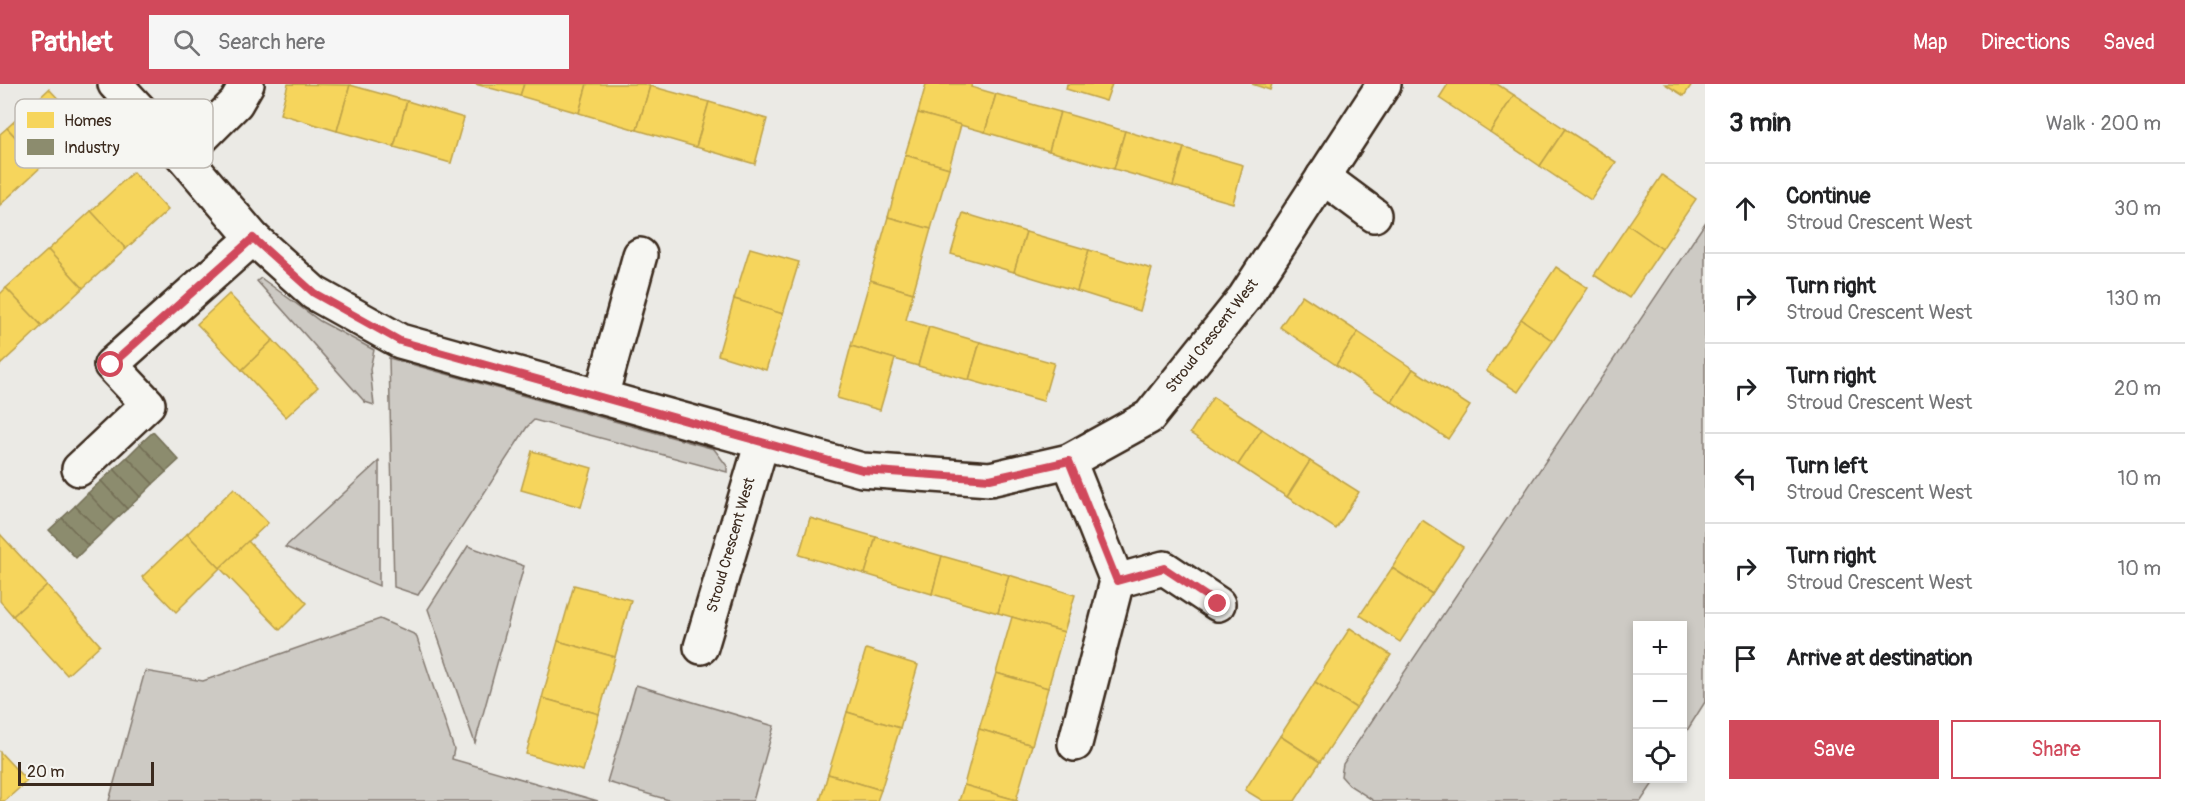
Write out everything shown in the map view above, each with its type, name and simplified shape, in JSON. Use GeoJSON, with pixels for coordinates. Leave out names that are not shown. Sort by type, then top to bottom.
{"type":"FeatureCollection","features":[{"type":"Feature","properties":{"kind":"street","name":"Stroud Crescent West"},"geometry":{"type":"LineString","coordinates":[[115,84],[129,99]]}},
{"type":"Feature","properties":{"kind":"street"},"geometry":{"type":"LineString","coordinates":[[213,126],[236,103],[247,84]]}},
{"type":"Feature","properties":{"kind":"street","name":"Stroud Crescent West"},"geometry":{"type":"LineString","coordinates":[[193,168],[253,238],[314,293],[400,341],[862,470],[990,479],[1069,461],[1149,417],[1245,297],[1384,84]]}},
{"type":"Feature","properties":{"kind":"street"},"geometry":{"type":"LineString","coordinates":[[1323,177],[1374,215]]}},
{"type":"Feature","properties":{"kind":"street"},"geometry":{"type":"LineString","coordinates":[[79,469],[148,404],[111,365],[253,238]]}},
{"type":"Feature","properties":{"kind":"street"},"geometry":{"type":"LineString","coordinates":[[600,397],[640,255]]}},
{"type":"Feature","properties":{"kind":"street","name":"Stroud Crescent West"},"geometry":{"type":"LineString","coordinates":[[701,647],[762,442]]}},
{"type":"Feature","properties":{"kind":"street"},"geometry":{"type":"LineString","coordinates":[[1069,461],[1117,581],[1075,744]]}},
{"type":"Feature","properties":{"kind":"street"},"geometry":{"type":"LineString","coordinates":[[1117,581],[1164,568],[1218,604]]}},
{"type":"Feature","properties":{"kind":"shaded area"},"geometry":{"type":"Polygon","coordinates":[[[1705,223],[1705,702],[1687,731],[1687,621],[1633,621],[1633,783],[1653,783],[1641,801],[1374,801],[1349,785],[1341,776],[1343,764],[1705,223]]]}},
{"type":"Feature","properties":{"kind":"shaded area"},"geometry":{"type":"Polygon","coordinates":[[[261,278],[320,321],[374,350],[370,369],[374,405],[365,402],[257,281],[261,278]]]}},
{"type":"Feature","properties":{"kind":"shaded area"},"geometry":{"type":"Polygon","coordinates":[[[389,358],[714,449],[727,466],[727,472],[534,420],[527,427],[418,595],[394,587],[389,358]]]}},
{"type":"Feature","properties":{"kind":"shaded area"},"geometry":{"type":"Polygon","coordinates":[[[379,461],[379,586],[285,547],[379,461]]]}},
{"type":"Feature","properties":{"kind":"shaded area"},"geometry":{"type":"Polygon","coordinates":[[[468,546],[524,566],[475,743],[428,609],[468,546]]]}},
{"type":"Feature","properties":{"kind":"shaded area"},"geometry":{"type":"Polygon","coordinates":[[[380,619],[416,635],[454,749],[452,759],[598,801],[109,801],[145,671],[203,681],[380,619]]]}},
{"type":"Feature","properties":{"kind":"shaded area"},"geometry":{"type":"Polygon","coordinates":[[[636,685],[774,726],[753,801],[672,801],[607,782],[636,685]]]}},
{"type":"Feature","properties":{"kind":"building: Homes"},"geometry":{"type":"Polygon","coordinates":[[[288,84],[350,85],[337,131],[280,114],[288,84]]]}},
{"type":"Feature","properties":{"kind":"building: Homes"},"geometry":{"type":"Polygon","coordinates":[[[475,84],[524,84],[520,96],[475,84]]]}},
{"type":"Feature","properties":{"kind":"building: Homes"},"geometry":{"type":"Polygon","coordinates":[[[524,84],[587,84],[579,113],[520,96],[524,84]]]}},
{"type":"Feature","properties":{"kind":"building: Homes"},"geometry":{"type":"Polygon","coordinates":[[[587,84],[650,86],[637,130],[579,113],[587,84]]]}},
{"type":"Feature","properties":{"kind":"building: Homes"},"geometry":{"type":"Polygon","coordinates":[[[926,84],[972,84],[971,87],[996,94],[985,132],[918,113],[926,84]]]}},
{"type":"Feature","properties":{"kind":"building: Homes"},"geometry":{"type":"Polygon","coordinates":[[[1067,84],[1112,84],[1106,101],[1066,89],[1067,84]]]}},
{"type":"Feature","properties":{"kind":"building: Homes"},"geometry":{"type":"Polygon","coordinates":[[[1252,84],[1272,84],[1270,90],[1252,84]]]}},
{"type":"Feature","properties":{"kind":"building: Homes"},"geometry":{"type":"Polygon","coordinates":[[[1448,84],[1497,84],[1514,95],[1490,132],[1439,98],[1448,84]]]}},
{"type":"Feature","properties":{"kind":"building: Homes"},"geometry":{"type":"Polygon","coordinates":[[[1665,84],[1692,84],[1684,96],[1665,84]]]}},
{"type":"Feature","properties":{"kind":"building: Homes"},"geometry":{"type":"Polygon","coordinates":[[[350,85],[407,101],[394,147],[337,131],[350,85]]]}},
{"type":"Feature","properties":{"kind":"building: Homes"},"geometry":{"type":"Polygon","coordinates":[[[650,86],[709,102],[696,147],[637,130],[650,86]]]}},
{"type":"Feature","properties":{"kind":"building: Homes"},"geometry":{"type":"Polygon","coordinates":[[[49,89],[58,99],[38,99],[49,89]]]}},
{"type":"Feature","properties":{"kind":"building: Homes"},"geometry":{"type":"Polygon","coordinates":[[[996,94],[1060,112],[1049,151],[985,132],[996,94]]]}},
{"type":"Feature","properties":{"kind":"building: Homes"},"geometry":{"type":"Polygon","coordinates":[[[1514,95],[1565,129],[1540,166],[1490,132],[1514,95]]]}},
{"type":"Feature","properties":{"kind":"building: Homes"},"geometry":{"type":"Polygon","coordinates":[[[407,101],[464,118],[451,163],[394,147],[407,101]]]}},
{"type":"Feature","properties":{"kind":"building: Homes"},"geometry":{"type":"Polygon","coordinates":[[[709,102],[767,119],[755,164],[696,147],[709,102]]]}},
{"type":"Feature","properties":{"kind":"building: Homes"},"geometry":{"type":"Polygon","coordinates":[[[1060,112],[1125,131],[1114,169],[1049,151],[1060,112]]]}},
{"type":"Feature","properties":{"kind":"building: Homes"},"geometry":{"type":"Polygon","coordinates":[[[918,113],[961,125],[949,168],[905,155],[918,113]]]}},
{"type":"Feature","properties":{"kind":"building: Homes"},"geometry":{"type":"Polygon","coordinates":[[[15,121],[15,137],[7,128],[15,121]]]}},
{"type":"Feature","properties":{"kind":"building: Homes"},"geometry":{"type":"Polygon","coordinates":[[[7,128],[15,137],[15,168],[40,168],[0,205],[0,134],[7,128]]]}},
{"type":"Feature","properties":{"kind":"building: Homes"},"geometry":{"type":"Polygon","coordinates":[[[1565,129],[1616,162],[1591,200],[1540,166],[1565,129]]]}},
{"type":"Feature","properties":{"kind":"building: Homes"},"geometry":{"type":"Polygon","coordinates":[[[1125,131],[1184,148],[1173,186],[1114,169],[1125,131]]]}},
{"type":"Feature","properties":{"kind":"building: Homes"},"geometry":{"type":"Polygon","coordinates":[[[1184,148],[1243,165],[1233,203],[1173,186],[1184,148]]]}},
{"type":"Feature","properties":{"kind":"building: Homes"},"geometry":{"type":"Polygon","coordinates":[[[905,155],[949,168],[931,229],[888,217],[905,155]]]}},
{"type":"Feature","properties":{"kind":"building: Homes"},"geometry":{"type":"Polygon","coordinates":[[[133,172],[168,210],[126,249],[91,211],[133,172]]]}},
{"type":"Feature","properties":{"kind":"building: Homes"},"geometry":{"type":"Polygon","coordinates":[[[1662,175],[1696,199],[1662,249],[1628,225],[1662,175]]]}},
{"type":"Feature","properties":{"kind":"building: Homes"},"geometry":{"type":"Polygon","coordinates":[[[91,211],[126,249],[83,288],[48,250],[91,211]]]}},
{"type":"Feature","properties":{"kind":"building: Homes"},"geometry":{"type":"Polygon","coordinates":[[[963,213],[1026,232],[1014,272],[951,254],[963,213]]]}},
{"type":"Feature","properties":{"kind":"building: Homes"},"geometry":{"type":"Polygon","coordinates":[[[888,217],[931,229],[913,293],[870,280],[888,217]]]}},
{"type":"Feature","properties":{"kind":"building: Homes"},"geometry":{"type":"Polygon","coordinates":[[[1628,225],[1662,249],[1629,298],[1594,275],[1628,225]]]}},
{"type":"Feature","properties":{"kind":"building: Homes"},"geometry":{"type":"Polygon","coordinates":[[[1026,232],[1089,250],[1077,291],[1014,272],[1026,232]]]}},
{"type":"Feature","properties":{"kind":"building: Homes"},"geometry":{"type":"Polygon","coordinates":[[[750,248],[799,262],[783,314],[734,299],[750,248]]]}},
{"type":"Feature","properties":{"kind":"building: Homes"},"geometry":{"type":"Polygon","coordinates":[[[48,250],[83,288],[42,326],[6,288],[48,250]]]}},
{"type":"Feature","properties":{"kind":"building: Homes"},"geometry":{"type":"Polygon","coordinates":[[[1089,250],[1152,269],[1140,311],[1077,291],[1089,250]]]}},
{"type":"Feature","properties":{"kind":"building: Homes"},"geometry":{"type":"Polygon","coordinates":[[[1556,267],[1588,288],[1553,341],[1521,319],[1556,267]]]}},
{"type":"Feature","properties":{"kind":"building: Homes"},"geometry":{"type":"Polygon","coordinates":[[[870,280],[913,293],[906,320],[929,327],[918,366],[851,346],[870,280]]]}},
{"type":"Feature","properties":{"kind":"building: Homes"},"geometry":{"type":"Polygon","coordinates":[[[6,288],[42,326],[0,365],[0,294],[6,288]]]}},
{"type":"Feature","properties":{"kind":"building: Homes"},"geometry":{"type":"Polygon","coordinates":[[[229,294],[273,340],[242,370],[197,324],[229,294]]]}},
{"type":"Feature","properties":{"kind":"building: Homes"},"geometry":{"type":"Polygon","coordinates":[[[1302,295],[1358,332],[1336,365],[1280,327],[1302,295]]]}},
{"type":"Feature","properties":{"kind":"building: Homes"},"geometry":{"type":"Polygon","coordinates":[[[734,299],[783,314],[766,370],[718,355],[734,299]]]}},
{"type":"Feature","properties":{"kind":"building: Homes"},"geometry":{"type":"Polygon","coordinates":[[[1521,319],[1553,341],[1518,392],[1486,371],[1521,319]]]}},
{"type":"Feature","properties":{"kind":"building: Homes"},"geometry":{"type":"Polygon","coordinates":[[[929,327],[980,342],[969,380],[918,366],[929,327]]]}},
{"type":"Feature","properties":{"kind":"building: Homes"},"geometry":{"type":"Polygon","coordinates":[[[1358,332],[1413,369],[1392,402],[1336,365],[1358,332]]]}},
{"type":"Feature","properties":{"kind":"building: Homes"},"geometry":{"type":"Polygon","coordinates":[[[273,340],[318,387],[286,417],[242,370],[273,340]]]}},
{"type":"Feature","properties":{"kind":"building: Homes"},"geometry":{"type":"Polygon","coordinates":[[[980,342],[1054,363],[1043,401],[969,380],[980,342]]]}},
{"type":"Feature","properties":{"kind":"building: Homes"},"geometry":{"type":"Polygon","coordinates":[[[851,346],[895,359],[880,410],[837,398],[851,346]]]}},
{"type":"Feature","properties":{"kind":"building: Homes"},"geometry":{"type":"Polygon","coordinates":[[[1413,369],[1470,406],[1448,439],[1392,402],[1413,369]]]}},
{"type":"Feature","properties":{"kind":"building: Homes"},"geometry":{"type":"Polygon","coordinates":[[[1213,397],[1262,429],[1238,465],[1190,433],[1213,397]]]}},
{"type":"Feature","properties":{"kind":"building: Homes"},"geometry":{"type":"Polygon","coordinates":[[[1262,429],[1310,461],[1287,497],[1238,465],[1262,429]]]}},
{"type":"Feature","properties":{"kind":"building: Homes"},"geometry":{"type":"Polygon","coordinates":[[[532,451],[592,468],[581,507],[521,490],[532,451]]]}},
{"type":"Feature","properties":{"kind":"building: Homes"},"geometry":{"type":"Polygon","coordinates":[[[1310,461],[1359,492],[1336,529],[1287,497],[1310,461]]]}},
{"type":"Feature","properties":{"kind":"building: Homes"},"geometry":{"type":"Polygon","coordinates":[[[234,488],[268,523],[220,568],[187,534],[234,488]]]}},
{"type":"Feature","properties":{"kind":"building: Homes"},"geometry":{"type":"Polygon","coordinates":[[[810,518],[876,537],[865,574],[799,555],[810,518]]]}},
{"type":"Feature","properties":{"kind":"building: Homes"},"geometry":{"type":"Polygon","coordinates":[[[1422,520],[1463,547],[1432,594],[1392,568],[1422,520]]]}},
{"type":"Feature","properties":{"kind":"building: Homes"},"geometry":{"type":"Polygon","coordinates":[[[0,534],[47,585],[13,616],[0,601],[0,534]]]}},
{"type":"Feature","properties":{"kind":"building: Homes"},"geometry":{"type":"Polygon","coordinates":[[[187,534],[220,568],[176,612],[142,577],[187,534]]]}},
{"type":"Feature","properties":{"kind":"building: Homes"},"geometry":{"type":"Polygon","coordinates":[[[876,537],[942,556],[932,594],[865,574],[876,537]]]}},
{"type":"Feature","properties":{"kind":"building: Homes"},"geometry":{"type":"Polygon","coordinates":[[[248,541],[307,603],[280,630],[220,568],[248,541]]]}},
{"type":"Feature","properties":{"kind":"building: Homes"},"geometry":{"type":"Polygon","coordinates":[[[942,556],[1009,575],[998,613],[932,594],[942,556]]]}},
{"type":"Feature","properties":{"kind":"building: Homes"},"geometry":{"type":"Polygon","coordinates":[[[1392,568],[1432,594],[1400,642],[1360,615],[1392,568]]]}},
{"type":"Feature","properties":{"kind":"building: Homes"},"geometry":{"type":"Polygon","coordinates":[[[1009,575],[1075,595],[1064,632],[998,613],[1009,575]]]}},
{"type":"Feature","properties":{"kind":"building: Homes"},"geometry":{"type":"Polygon","coordinates":[[[47,585],[100,645],[67,675],[13,616],[47,585]]]}},
{"type":"Feature","properties":{"kind":"building: Homes"},"geometry":{"type":"Polygon","coordinates":[[[574,585],[631,600],[615,657],[558,641],[574,585]]]}},
{"type":"Feature","properties":{"kind":"building: Homes"},"geometry":{"type":"Polygon","coordinates":[[[1012,617],[1064,632],[1048,688],[996,673],[1012,617]]]}},
{"type":"Feature","properties":{"kind":"building: Homes"},"geometry":{"type":"Polygon","coordinates":[[[1350,628],[1391,655],[1356,708],[1315,682],[1350,628]]]}},
{"type":"Feature","properties":{"kind":"building: Homes"},"geometry":{"type":"Polygon","coordinates":[[[558,641],[615,657],[599,714],[542,698],[558,641]]]}},
{"type":"Feature","properties":{"kind":"building: Homes"},"geometry":{"type":"Polygon","coordinates":[[[866,649],[918,665],[900,728],[847,712],[866,649]]]}},
{"type":"Feature","properties":{"kind":"building: Homes"},"geometry":{"type":"Polygon","coordinates":[[[996,673],[1048,688],[1032,745],[979,729],[996,673]]]}},
{"type":"Feature","properties":{"kind":"building: Homes"},"geometry":{"type":"Polygon","coordinates":[[[1315,682],[1356,708],[1320,762],[1280,736],[1315,682]]]}},
{"type":"Feature","properties":{"kind":"building: Homes"},"geometry":{"type":"Polygon","coordinates":[[[542,698],[599,714],[583,771],[526,754],[542,698]]]}},
{"type":"Feature","properties":{"kind":"building: Homes"},"geometry":{"type":"Polygon","coordinates":[[[847,712],[900,728],[881,790],[828,774],[847,712]]]}},
{"type":"Feature","properties":{"kind":"building: Homes"},"geometry":{"type":"Polygon","coordinates":[[[979,729],[1032,745],[1016,800],[964,785],[979,729]]]}},
{"type":"Feature","properties":{"kind":"building: Homes"},"geometry":{"type":"Polygon","coordinates":[[[1280,736],[1320,762],[1295,801],[1263,801],[1245,790],[1280,736]]]}},
{"type":"Feature","properties":{"kind":"building: Homes"},"geometry":{"type":"Polygon","coordinates":[[[0,752],[27,781],[5,801],[0,801],[0,752]]]}},
{"type":"Feature","properties":{"kind":"building: Homes"},"geometry":{"type":"Polygon","coordinates":[[[828,774],[881,790],[877,801],[820,801],[828,774]]]}},
{"type":"Feature","properties":{"kind":"building: Homes"},"geometry":{"type":"Polygon","coordinates":[[[964,785],[1016,800],[1018,801],[959,801],[964,785]]]}},
{"type":"Feature","properties":{"kind":"building: Industry"},"geometry":{"type":"Polygon","coordinates":[[[153,432],[179,460],[166,472],[140,444],[153,432]]]}},
{"type":"Feature","properties":{"kind":"building: Industry"},"geometry":{"type":"Polygon","coordinates":[[[140,444],[166,472],[153,484],[127,457],[140,444]]]}},
{"type":"Feature","properties":{"kind":"building: Industry"},"geometry":{"type":"Polygon","coordinates":[[[127,457],[153,484],[140,497],[114,469],[127,457]]]}},
{"type":"Feature","properties":{"kind":"building: Industry"},"geometry":{"type":"Polygon","coordinates":[[[114,469],[140,497],[127,509],[101,481],[114,469]]]}},
{"type":"Feature","properties":{"kind":"building: Industry"},"geometry":{"type":"Polygon","coordinates":[[[101,481],[127,509],[114,521],[88,493],[101,481]]]}},
{"type":"Feature","properties":{"kind":"building: Industry"},"geometry":{"type":"Polygon","coordinates":[[[88,493],[114,521],[102,533],[75,506],[88,493]]]}},
{"type":"Feature","properties":{"kind":"building: Industry"},"geometry":{"type":"Polygon","coordinates":[[[75,506],[102,533],[88,546],[62,518],[75,506]]]}},
{"type":"Feature","properties":{"kind":"building: Industry"},"geometry":{"type":"Polygon","coordinates":[[[62,518],[88,546],[76,558],[49,530],[62,518]]]}},
{"type":"Feature","properties":{"kind":"route"},"geometry":{"type":"LineString","coordinates":[[111,365],[253,238],[314,293],[400,341],[862,470],[990,479],[1069,461],[1117,581],[1164,568],[1218,604]]}}]}
